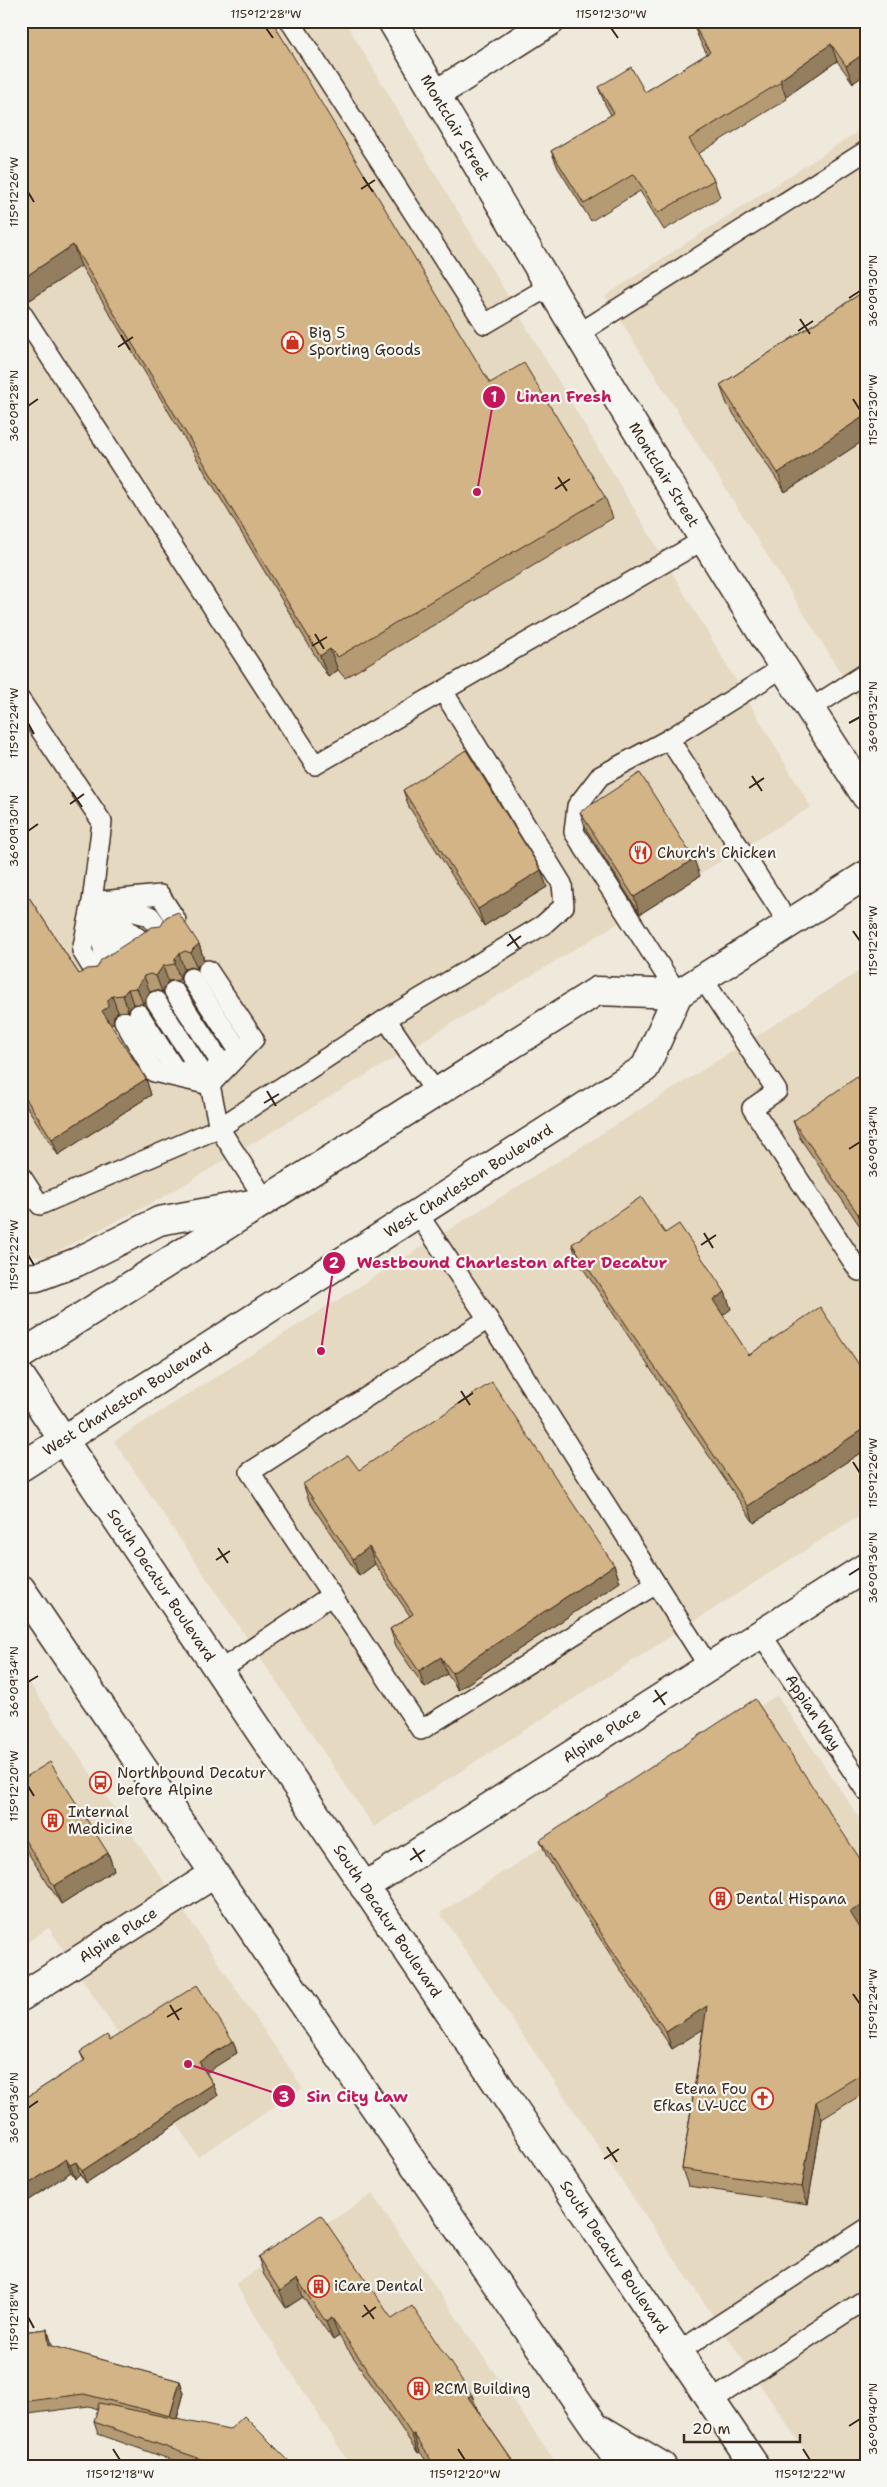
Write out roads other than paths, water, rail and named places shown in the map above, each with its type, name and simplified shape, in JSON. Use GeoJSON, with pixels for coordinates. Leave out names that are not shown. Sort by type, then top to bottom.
{"type":"FeatureCollection","features":[{"type":"Feature","properties":{"kind":"main road","name":"Montclair Street"},"geometry":{"type":"LineString","coordinates":[[392,21],[578,334],[784,668],[866,796]]}},
{"type":"Feature","properties":{"kind":"main road"},"geometry":{"type":"LineString","coordinates":[[436,95],[551,21]]}},
{"type":"Feature","properties":{"kind":"main road"},"geometry":{"type":"LineString","coordinates":[[21,1355],[597,991],[678,994],[866,875]]}},
{"type":"Feature","properties":{"kind":"main road","name":"West Charleston Boulevard"},"geometry":{"type":"LineString","coordinates":[[21,1467],[646,1068],[678,994]]}},
{"type":"Feature","properties":{"kind":"main road"},"geometry":{"type":"LineString","coordinates":[[21,1278],[37,1277],[77,1262],[159,1221],[266,1201]]}},
{"type":"Feature","properties":{"kind":"main road","name":"South Decatur Boulevard"},"geometry":{"type":"LineString","coordinates":[[21,1377],[755,2466]]}},
{"type":"Feature","properties":{"kind":"main road","name":"Alpine Place"},"geometry":{"type":"LineString","coordinates":[[364,1886],[866,1567]]}},
{"type":"Feature","properties":{"kind":"main road"},"geometry":{"type":"LineString","coordinates":[[21,1589],[214,1874],[622,2466]]}},
{"type":"Feature","properties":{"kind":"main road","name":"Alpine Place"},"geometry":{"type":"LineString","coordinates":[[21,1997],[214,1874]]}},
{"type":"Feature","properties":{"kind":"main road"},"geometry":{"type":"LineString","coordinates":[[595,2425],[662,2466]]}},
{"type":"Feature","properties":{"kind":"lane"},"geometry":{"type":"LineString","coordinates":[[290,21],[485,324],[550,286]]}},
{"type":"Feature","properties":{"kind":"lane"},"geometry":{"type":"LineString","coordinates":[[578,334],[866,151]]}},
{"type":"Feature","properties":{"kind":"lane"},"geometry":{"type":"LineString","coordinates":[[21,312],[314,765],[705,539]]}},
{"type":"Feature","properties":{"kind":"lane"},"geometry":{"type":"LineString","coordinates":[[678,994],[574,832],[577,806],[600,776],[669,738],[784,668]]}},
{"type":"Feature","properties":{"kind":"lane"},"geometry":{"type":"LineString","coordinates":[[810,709],[866,673]]}},
{"type":"Feature","properties":{"kind":"lane"},"geometry":{"type":"LineString","coordinates":[[21,1176],[40,1205],[219,1128],[386,1019],[543,925],[564,906],[562,884],[443,690]]}},
{"type":"Feature","properties":{"kind":"lane"},"geometry":{"type":"LineString","coordinates":[[21,701],[102,822],[92,902],[82,951],[101,968]]}},
{"type":"Feature","properties":{"kind":"lane"},"geometry":{"type":"LineString","coordinates":[[669,738],[789,924]]}},
{"type":"Feature","properties":{"kind":"lane"},"geometry":{"type":"LineString","coordinates":[[92,902],[160,895],[176,920]]}},
{"type":"Feature","properties":{"kind":"lane"},"geometry":{"type":"LineString","coordinates":[[92,902],[150,916],[161,932]]}},
{"type":"Feature","properties":{"kind":"lane"},"geometry":{"type":"LineString","coordinates":[[92,902],[142,941]]}},
{"type":"Feature","properties":{"kind":"lane"},"geometry":{"type":"LineString","coordinates":[[92,902],[124,952]]}},
{"type":"Feature","properties":{"kind":"lane"},"geometry":{"type":"LineString","coordinates":[[208,970],[254,1039],[210,1086]]}},
{"type":"Feature","properties":{"kind":"lane"},"geometry":{"type":"LineString","coordinates":[[191,978],[239,1051],[210,1086]]}},
{"type":"Feature","properties":{"kind":"lane"},"geometry":{"type":"LineString","coordinates":[[703,979],[777,1091],[752,1108],[859,1271],[866,1266]]}},
{"type":"Feature","properties":{"kind":"lane"},"geometry":{"type":"LineString","coordinates":[[174,991],[219,1060],[210,1086]]}},
{"type":"Feature","properties":{"kind":"lane"},"geometry":{"type":"LineString","coordinates":[[156,1001],[210,1086],[219,1128],[266,1201]]}},
{"type":"Feature","properties":{"kind":"lane"},"geometry":{"type":"LineString","coordinates":[[131,1018],[174,1068],[210,1086]]}},
{"type":"Feature","properties":{"kind":"lane"},"geometry":{"type":"LineString","coordinates":[[386,1019],[436,1093]]}},
{"type":"Feature","properties":{"kind":"lane"},"geometry":{"type":"LineString","coordinates":[[418,1214],[488,1318],[709,1667]]}},
{"type":"Feature","properties":{"kind":"lane"},"geometry":{"type":"LineString","coordinates":[[488,1318],[250,1472],[421,1730],[656,1584]]}},
{"type":"Feature","properties":{"kind":"lane"},"geometry":{"type":"LineString","coordinates":[[219,1671],[332,1596]]}},
{"type":"Feature","properties":{"kind":"lane","name":"Appian Way"},"geometry":{"type":"LineString","coordinates":[[761,1634],[866,1791]]}},
{"type":"Feature","properties":{"kind":"lane"},"geometry":{"type":"LineString","coordinates":[[678,2352],[866,2229]]}},
{"type":"Feature","properties":{"kind":"lane"},"geometry":{"type":"LineString","coordinates":[[711,2401],[866,2299]]}},
{"type":"Feature","properties":{"kind":"place","name":"Big 5 Sporting Goods"},"geometry":{"type":"Point","coordinates":[293,342]}},
{"type":"Feature","properties":{"kind":"place","name":"Linen Fresh"},"geometry":{"type":"Point","coordinates":[477,492]}},
{"type":"Feature","properties":{"kind":"place","name":"Church's Chicken"},"geometry":{"type":"Point","coordinates":[641,853]}},
{"type":"Feature","properties":{"kind":"place","name":"Westbound Charleston after Decatur"},"geometry":{"type":"Point","coordinates":[321,1351]}},
{"type":"Feature","properties":{"kind":"place","name":"Northbound Decatur before Alpine"},"geometry":{"type":"Point","coordinates":[101,1782]}},
{"type":"Feature","properties":{"kind":"place","name":"Internal Medicine"},"geometry":{"type":"Point","coordinates":[52,1821]}},
{"type":"Feature","properties":{"kind":"place","name":"Dental Hispana"},"geometry":{"type":"Point","coordinates":[720,1899]}},
{"type":"Feature","properties":{"kind":"place","name":"Sin City Law"},"geometry":{"type":"Point","coordinates":[188,2064]}},
{"type":"Feature","properties":{"kind":"place","name":"Etena Fou Efkas LV-UCC"},"geometry":{"type":"Point","coordinates":[763,2098]}},
{"type":"Feature","properties":{"kind":"place","name":"iCare Dental"},"geometry":{"type":"Point","coordinates":[318,2286]}},
{"type":"Feature","properties":{"kind":"place","name":"RCM Building"},"geometry":{"type":"Point","coordinates":[418,2389]}}]}
